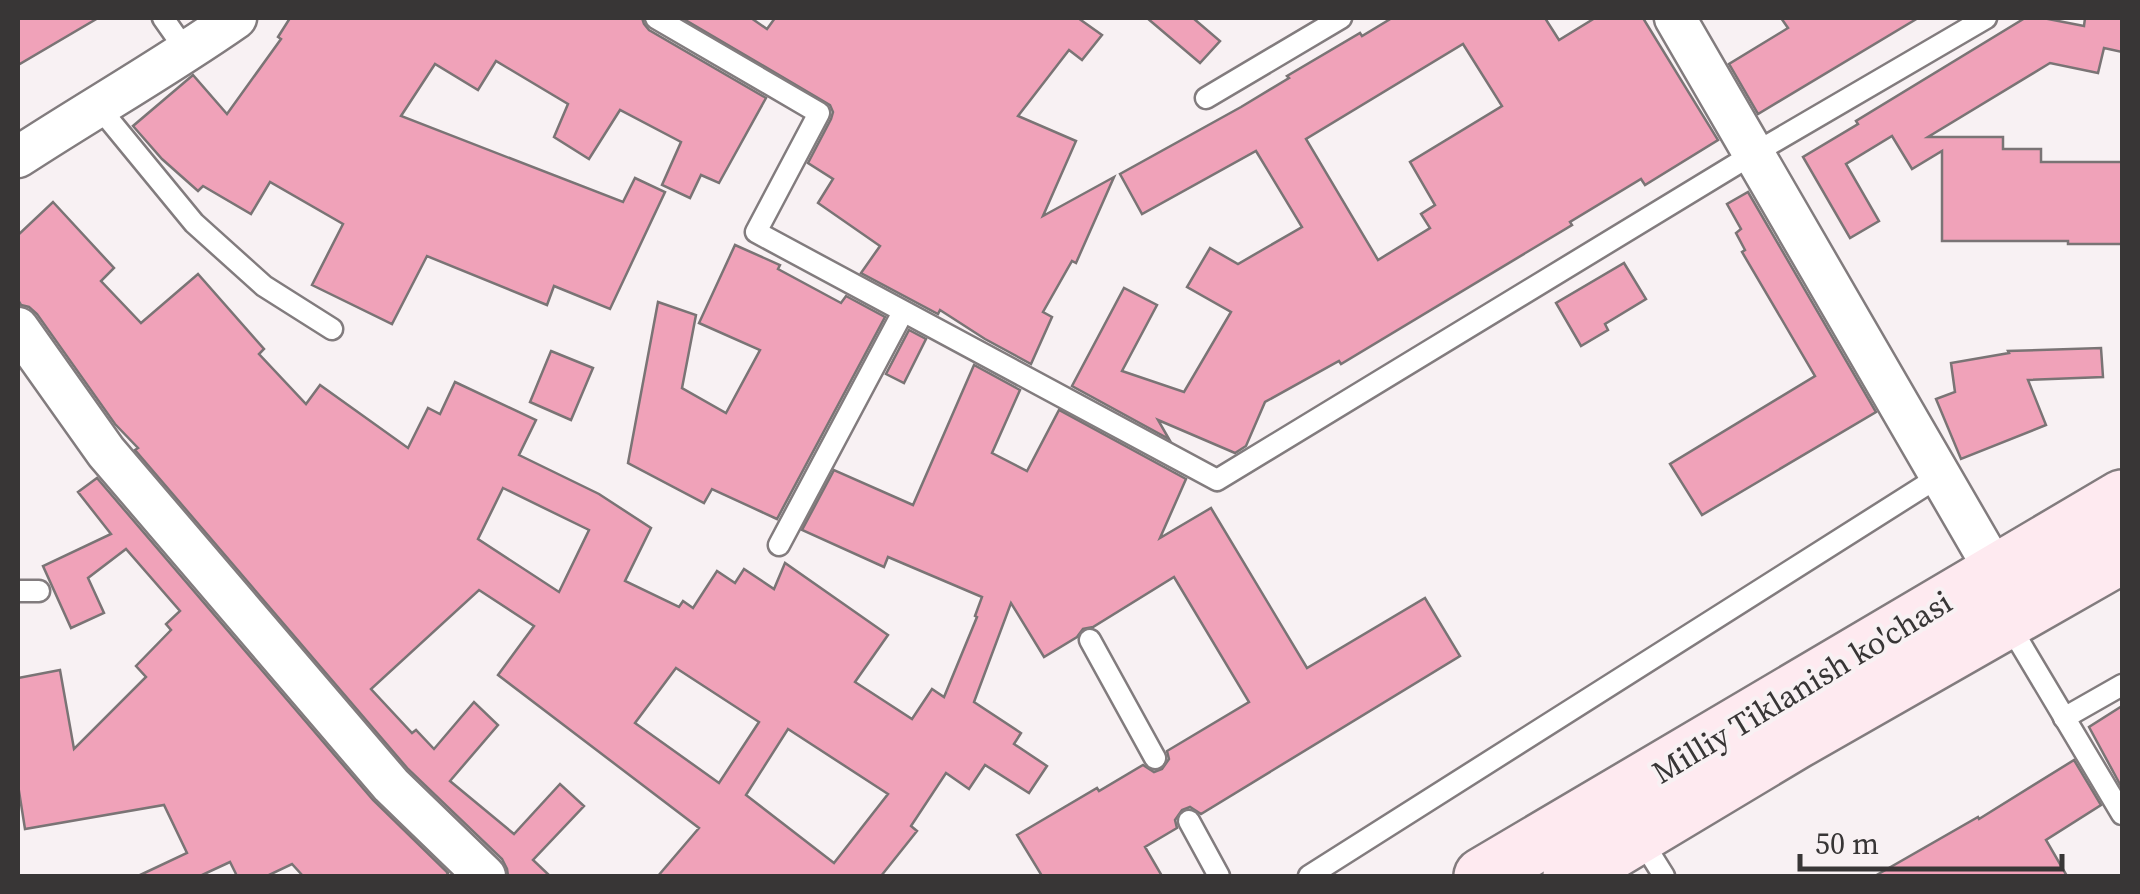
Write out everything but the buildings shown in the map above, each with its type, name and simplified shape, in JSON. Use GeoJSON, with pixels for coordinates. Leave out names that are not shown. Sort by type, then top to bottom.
{"type":"FeatureCollection","features":[{"type":"Feature","properties":{"kind":"main road","name":"Milliy Tiklanish ko'chasi"},"geometry":{"type":"LineString","coordinates":[[1571,876],[1639,836],[2002,597],[2122,498]]}},
{"type":"Feature","properties":{"kind":"main road","name":"Milliy Tiklanish ko'chasi"},"geometry":{"type":"LineString","coordinates":[[2002,597],[2122,555]]}},
{"type":"Feature","properties":{"kind":"main road","name":"Milliy Tiklanish ko'chasi"},"geometry":{"type":"LineString","coordinates":[[1482,876],[1639,836]]}},
{"type":"Feature","properties":{"kind":"street"},"geometry":{"type":"LineString","coordinates":[[18,157],[236,18]]}},
{"type":"Feature","properties":{"kind":"street"},"geometry":{"type":"LineString","coordinates":[[1674,18],[1940,476],[2002,597]]}},
{"type":"Feature","properties":{"kind":"street"},"geometry":{"type":"LineString","coordinates":[[18,328],[119,468],[391,784],[485,876]]}},
{"type":"Feature","properties":{"kind":"lane"},"geometry":{"type":"LineString","coordinates":[[163,18],[187,52]]}},
{"type":"Feature","properties":{"kind":"lane"},"geometry":{"type":"LineString","coordinates":[[656,18],[819,114],[756,232],[1216,480],[1753,154],[1986,18]]}},
{"type":"Feature","properties":{"kind":"lane"},"geometry":{"type":"LineString","coordinates":[[1206,98],[1341,18]]}},
{"type":"Feature","properties":{"kind":"lane"},"geometry":{"type":"LineString","coordinates":[[97,105],[194,223],[264,286],[332,329]]}},
{"type":"Feature","properties":{"kind":"lane"},"geometry":{"type":"LineString","coordinates":[[779,545],[904,312]]}},
{"type":"Feature","properties":{"kind":"lane"},"geometry":{"type":"LineString","coordinates":[[1308,876],[1940,476]]}},
{"type":"Feature","properties":{"kind":"lane"},"geometry":{"type":"LineString","coordinates":[[2002,597],[2064,718],[2122,814]]}},
{"type":"Feature","properties":{"kind":"lane"},"geometry":{"type":"LineString","coordinates":[[1090,640],[1154,758]]}},
{"type":"Feature","properties":{"kind":"lane"},"geometry":{"type":"LineString","coordinates":[[2064,718],[2122,685]]}},
{"type":"Feature","properties":{"kind":"lane"},"geometry":{"type":"LineString","coordinates":[[1189,821],[1219,876]]}}]}
